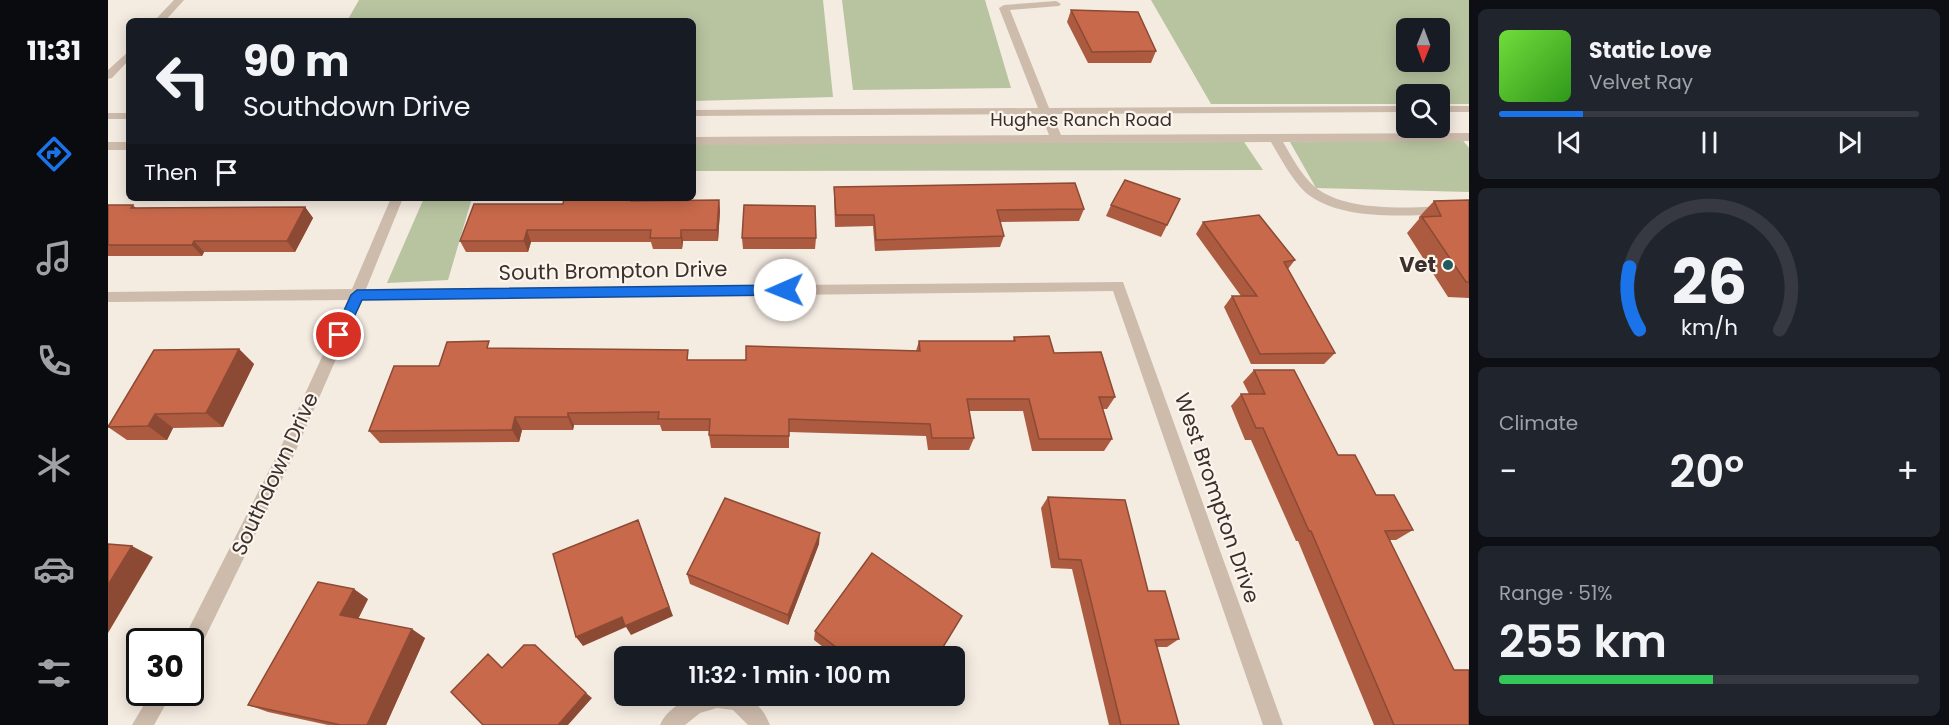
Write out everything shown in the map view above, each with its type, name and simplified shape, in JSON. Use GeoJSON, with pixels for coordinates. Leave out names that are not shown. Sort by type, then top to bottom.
{"type":"FeatureCollection","features":[{"type":"Feature","properties":{"kind":"street"},"geometry":{"type":"LineString","coordinates":[[162,18],[179,0]]}},
{"type":"Feature","properties":{"kind":"street"},"geometry":{"type":"LineString","coordinates":[[1056,4],[1004,8],[1056,138]]}},
{"type":"Feature","properties":{"kind":"street"},"geometry":{"type":"LineString","coordinates":[[108,76],[126,57]]}},
{"type":"Feature","properties":{"kind":"street","name":"Hughes Ranch Road"},"geometry":{"type":"LineString","coordinates":[[696,113],[1396,109]]}},
{"type":"Feature","properties":{"kind":"street"},"geometry":{"type":"LineString","coordinates":[[1450,109],[1469,109]]}},
{"type":"Feature","properties":{"kind":"street"},"geometry":{"type":"LineString","coordinates":[[108,116],[126,116]]}},
{"type":"Feature","properties":{"kind":"street"},"geometry":{"type":"LineString","coordinates":[[1274,136],[1296,173],[1311,190],[1336,205],[1365,209],[1469,209]]}},
{"type":"Feature","properties":{"kind":"street","name":"Hughes Ranch Road"},"geometry":{"type":"LineString","coordinates":[[696,141],[1274,136],[1469,137]]}},
{"type":"Feature","properties":{"kind":"street"},"geometry":{"type":"LineString","coordinates":[[108,146],[126,146]]}},
{"type":"Feature","properties":{"kind":"street","name":"Southdown Drive"},"geometry":{"type":"LineString","coordinates":[[200,628],[285,457],[396,201]]}},
{"type":"Feature","properties":{"kind":"street","name":"South Brompton Drive"},"geometry":{"type":"LineString","coordinates":[[108,297],[1118,286]]}},
{"type":"Feature","properties":{"kind":"street","name":"West Brompton Drive"},"geometry":{"type":"LineString","coordinates":[[1118,286],[1273,725]]}},
{"type":"Feature","properties":{"kind":"street"},"geometry":{"type":"LineString","coordinates":[[670,725],[686,710],[720,697],[737,699],[754,714],[760,725]]}},
{"type":"Feature","properties":{"kind":"street"},"geometry":{"type":"LineString","coordinates":[[142,725],[154,706]]}},
{"type":"Feature","properties":{"kind":"green space"},"geometry":{"type":"Polygon","coordinates":[[[359,0],[823,0],[833,97],[696,101],[696,18],[349,18],[359,0]]]}},
{"type":"Feature","properties":{"kind":"green space"},"geometry":{"type":"Polygon","coordinates":[[[842,0],[985,0],[1011,88],[853,90],[842,0]]]}},
{"type":"Feature","properties":{"kind":"green space"},"geometry":{"type":"Polygon","coordinates":[[[1151,0],[1469,0],[1469,104],[1450,104],[1450,84],[1396,84],[1396,104],[1211,104],[1151,0]]]}},
{"type":"Feature","properties":{"kind":"green space"},"geometry":{"type":"Polygon","coordinates":[[[1461,138],[1469,148],[1469,192],[1316,188],[1290,142],[1461,138]]]}},
{"type":"Feature","properties":{"kind":"green space"},"geometry":{"type":"Polygon","coordinates":[[[1244,142],[1263,170],[696,171],[696,143],[1244,142]]]}},
{"type":"Feature","properties":{"kind":"green space"},"geometry":{"type":"Polygon","coordinates":[[[423,201],[471,201],[448,280],[387,283],[423,201]]]}},
{"type":"Feature","properties":{"kind":"building"},"geometry":{"type":"Polygon","coordinates":[[[1071,10],[1138,12],[1156,51],[1092,52],[1071,10]]]}},
{"type":"Feature","properties":{"kind":"building"},"geometry":{"type":"Polygon","coordinates":[[[1125,180],[1180,199],[1167,225],[1111,205],[1125,180]]]}},
{"type":"Feature","properties":{"kind":"building"},"geometry":{"type":"Polygon","coordinates":[[[1075,183],[1084,209],[997,210],[1004,236],[876,240],[874,215],[836,215],[834,187],[1075,183]]]}},
{"type":"Feature","properties":{"kind":"building"},"geometry":{"type":"Polygon","coordinates":[[[719,200],[717,230],[681,230],[681,238],[650,238],[651,230],[527,230],[524,241],[460,241],[474,204],[563,204],[564,201],[719,200]]]}},
{"type":"Feature","properties":{"kind":"building"},"geometry":{"type":"Polygon","coordinates":[[[1469,200],[1469,282],[1466,282],[1422,217],[1441,216],[1434,201],[1469,200]]]}},
{"type":"Feature","properties":{"kind":"building"},"geometry":{"type":"Polygon","coordinates":[[[108,205],[133,205],[131,208],[305,207],[287,241],[194,241],[192,245],[108,245],[108,205]]]}},
{"type":"Feature","properties":{"kind":"building"},"geometry":{"type":"Polygon","coordinates":[[[744,205],[815,206],[816,238],[742,238],[744,205]]]}},
{"type":"Feature","properties":{"kind":"building"},"geometry":{"type":"Polygon","coordinates":[[[1259,215],[1295,260],[1284,262],[1335,353],[1260,354],[1232,296],[1257,296],[1203,222],[1259,215]]]}},
{"type":"Feature","properties":{"kind":"building"},"geometry":{"type":"Polygon","coordinates":[[[1049,336],[1054,353],[1101,352],[1115,397],[1099,397],[1112,439],[1039,439],[1029,399],[967,399],[974,438],[932,438],[930,424],[789,419],[789,436],[709,435],[710,419],[658,419],[659,412],[568,413],[568,417],[515,417],[512,430],[369,431],[394,366],[439,366],[447,342],[489,341],[487,348],[688,350],[687,360],[746,360],[746,346],[920,351],[919,341],[1015,341],[1014,337],[1049,336]]]}},
{"type":"Feature","properties":{"kind":"building"},"geometry":{"type":"Polygon","coordinates":[[[239,349],[206,413],[155,414],[148,426],[108,427],[154,350],[239,349]]]}},
{"type":"Feature","properties":{"kind":"building"},"geometry":{"type":"Polygon","coordinates":[[[1254,370],[1294,370],[1338,455],[1355,455],[1376,495],[1394,495],[1413,530],[1385,531],[1454,670],[1469,670],[1469,725],[1394,725],[1311,531],[1309,531],[1263,428],[1256,428],[1241,394],[1265,394],[1254,370]]]}},
{"type":"Feature","properties":{"kind":"building"},"geometry":{"type":"Polygon","coordinates":[[[1048,497],[1125,500],[1148,591],[1165,591],[1179,639],[1155,640],[1179,725],[1121,725],[1081,560],[1059,559],[1048,497]]]}},
{"type":"Feature","properties":{"kind":"building"},"geometry":{"type":"Polygon","coordinates":[[[725,498],[820,533],[788,615],[687,574],[725,498]]]}},
{"type":"Feature","properties":{"kind":"building"},"geometry":{"type":"Polygon","coordinates":[[[638,520],[669,607],[625,626],[622,617],[576,637],[553,554],[638,520]]]}},
{"type":"Feature","properties":{"kind":"building"},"geometry":{"type":"Polygon","coordinates":[[[108,544],[132,546],[108,585],[108,544]]]}},
{"type":"Feature","properties":{"kind":"building"},"geometry":{"type":"Polygon","coordinates":[[[872,553],[962,616],[944,646],[835,646],[815,631],[872,553]]]}},
{"type":"Feature","properties":{"kind":"building"},"geometry":{"type":"Polygon","coordinates":[[[318,582],[354,589],[340,615],[412,629],[367,725],[341,725],[248,705],[318,582]]]}},
{"type":"Feature","properties":{"kind":"building"},"geometry":{"type":"Polygon","coordinates":[[[524,645],[535,645],[586,693],[558,725],[483,725],[451,692],[488,654],[502,668],[524,645]]]}},
{"type":"Feature","properties":{"kind":"place","name":"Vet"},"geometry":{"type":"Point","coordinates":[1448,265]}},
{"type":"Feature","properties":{"kind":"route"},"geometry":{"type":"LineString","coordinates":[[339,335],[357,295],[785,290]]}}]}
